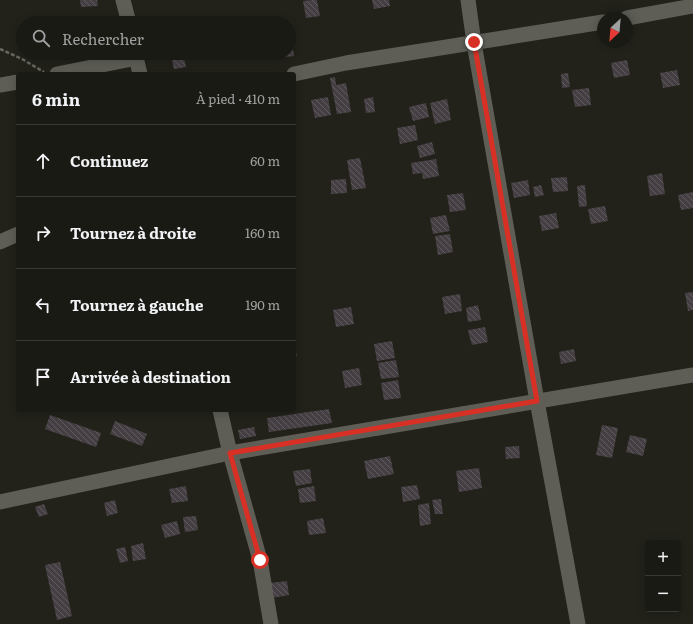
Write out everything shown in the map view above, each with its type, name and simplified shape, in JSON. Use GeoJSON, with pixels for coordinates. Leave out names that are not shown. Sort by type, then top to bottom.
{"type":"FeatureCollection","features":[{"type":"Feature","properties":{"kind":"street"},"geometry":{"type":"LineString","coordinates":[[123,0],[127,16]]}},
{"type":"Feature","properties":{"kind":"street"},"geometry":{"type":"LineString","coordinates":[[468,0],[474,42],[537,401],[578,624]]}},
{"type":"Feature","properties":{"kind":"street"},"geometry":{"type":"LineString","coordinates":[[633,17],[693,6]]}},
{"type":"Feature","properties":{"kind":"street"},"geometry":{"type":"LineString","coordinates":[[296,74],[346,63],[597,23]]}},
{"type":"Feature","properties":{"kind":"street"},"geometry":{"type":"LineString","coordinates":[[66,72],[118,60]]}},
{"type":"Feature","properties":{"kind":"street"},"geometry":{"type":"LineString","coordinates":[[137,60],[140,72]]}},
{"type":"Feature","properties":{"kind":"street"},"geometry":{"type":"LineString","coordinates":[[0,85],[16,82]]}},
{"type":"Feature","properties":{"kind":"street"},"geometry":{"type":"LineString","coordinates":[[0,242],[16,235]]}},
{"type":"Feature","properties":{"kind":"street"},"geometry":{"type":"LineString","coordinates":[[0,502],[230,453],[693,375]]}},
{"type":"Feature","properties":{"kind":"street"},"geometry":{"type":"LineString","coordinates":[[220,412],[230,453],[260,560],[271,624]]}},
{"type":"Feature","properties":{"kind":"path"},"geometry":{"type":"LineString","coordinates":[[0,49],[16,56]]}},
{"type":"Feature","properties":{"kind":"path"},"geometry":{"type":"LineString","coordinates":[[24,60],[45,72]]}},
{"type":"Feature","properties":{"kind":"building"},"geometry":{"type":"Polygon","coordinates":[[[80,0],[97,0],[98,6],[81,7],[80,0]]]}},
{"type":"Feature","properties":{"kind":"building"},"geometry":{"type":"Polygon","coordinates":[[[317,0],[320,16],[306,18],[303,1],[317,0]]]}},
{"type":"Feature","properties":{"kind":"building"},"geometry":{"type":"Polygon","coordinates":[[[372,0],[389,0],[390,6],[374,9],[372,0]]]}},
{"type":"Feature","properties":{"kind":"building"},"geometry":{"type":"Polygon","coordinates":[[[172,60],[184,60],[186,67],[174,69],[172,60]]]}},
{"type":"Feature","properties":{"kind":"building"},"geometry":{"type":"Polygon","coordinates":[[[627,60],[630,75],[614,78],[611,63],[627,60]]]}},
{"type":"Feature","properties":{"kind":"building"},"geometry":{"type":"Polygon","coordinates":[[[677,70],[680,85],[663,88],[660,73],[677,70]]]}},
{"type":"Feature","properties":{"kind":"building"},"geometry":{"type":"Polygon","coordinates":[[[568,73],[570,87],[562,88],[561,74],[568,73]]]}},
{"type":"Feature","properties":{"kind":"building"},"geometry":{"type":"Polygon","coordinates":[[[335,77],[336,85],[346,83],[351,112],[337,114],[330,78],[335,77]]]}},
{"type":"Feature","properties":{"kind":"building"},"geometry":{"type":"Polygon","coordinates":[[[589,88],[591,105],[575,107],[572,90],[589,88]]]}},
{"type":"Feature","properties":{"kind":"building"},"geometry":{"type":"Polygon","coordinates":[[[328,97],[331,115],[315,118],[311,100],[328,97]]]}},
{"type":"Feature","properties":{"kind":"building"},"geometry":{"type":"Polygon","coordinates":[[[373,97],[375,112],[366,113],[364,99],[373,97]]]}},
{"type":"Feature","properties":{"kind":"building"},"geometry":{"type":"Polygon","coordinates":[[[447,99],[451,120],[435,124],[430,103],[447,99]]]}},
{"type":"Feature","properties":{"kind":"building"},"geometry":{"type":"Polygon","coordinates":[[[426,103],[429,117],[413,121],[409,107],[426,103]]]}},
{"type":"Feature","properties":{"kind":"building"},"geometry":{"type":"Polygon","coordinates":[[[415,125],[418,140],[400,144],[397,128],[415,125]]]}},
{"type":"Feature","properties":{"kind":"building"},"geometry":{"type":"Polygon","coordinates":[[[432,142],[435,154],[420,158],[417,146],[432,142]]]}},
{"type":"Feature","properties":{"kind":"building"},"geometry":{"type":"Polygon","coordinates":[[[360,158],[366,188],[352,190],[347,160],[360,158]]]}},
{"type":"Feature","properties":{"kind":"building"},"geometry":{"type":"Polygon","coordinates":[[[436,159],[439,176],[423,179],[422,173],[413,174],[411,163],[436,159]]]}},
{"type":"Feature","properties":{"kind":"building"},"geometry":{"type":"Polygon","coordinates":[[[662,173],[665,194],[650,196],[647,176],[662,173]]]}},
{"type":"Feature","properties":{"kind":"building"},"geometry":{"type":"Polygon","coordinates":[[[567,177],[568,191],[553,192],[551,178],[567,177]]]}},
{"type":"Feature","properties":{"kind":"building"},"geometry":{"type":"Polygon","coordinates":[[[346,179],[347,193],[331,194],[331,180],[346,179]]]}},
{"type":"Feature","properties":{"kind":"building"},"geometry":{"type":"Polygon","coordinates":[[[528,180],[530,195],[514,198],[511,183],[528,180]]]}},
{"type":"Feature","properties":{"kind":"building"},"geometry":{"type":"Polygon","coordinates":[[[541,185],[544,195],[535,197],[533,187],[541,185]]]}},
{"type":"Feature","properties":{"kind":"building"},"geometry":{"type":"Polygon","coordinates":[[[585,185],[587,206],[579,207],[577,186],[585,185]]]}},
{"type":"Feature","properties":{"kind":"building"},"geometry":{"type":"Polygon","coordinates":[[[693,192],[693,208],[681,210],[678,195],[693,192]]]}},
{"type":"Feature","properties":{"kind":"building"},"geometry":{"type":"Polygon","coordinates":[[[463,193],[466,210],[450,212],[447,195],[463,193]]]}},
{"type":"Feature","properties":{"kind":"building"},"geometry":{"type":"Polygon","coordinates":[[[605,206],[608,221],[591,224],[588,209],[605,206]]]}},
{"type":"Feature","properties":{"kind":"building"},"geometry":{"type":"Polygon","coordinates":[[[556,213],[559,228],[542,231],[539,216],[556,213]]]}},
{"type":"Feature","properties":{"kind":"building"},"geometry":{"type":"Polygon","coordinates":[[[446,215],[450,231],[433,234],[430,218],[446,215]]]}},
{"type":"Feature","properties":{"kind":"building"},"geometry":{"type":"Polygon","coordinates":[[[450,234],[453,252],[438,255],[435,236],[450,234]]]}},
{"type":"Feature","properties":{"kind":"building"},"geometry":{"type":"Polygon","coordinates":[[[693,292],[693,310],[688,311],[685,293],[693,292]]]}},
{"type":"Feature","properties":{"kind":"building"},"geometry":{"type":"Polygon","coordinates":[[[460,294],[462,311],[445,314],[442,297],[460,294]]]}},
{"type":"Feature","properties":{"kind":"building"},"geometry":{"type":"Polygon","coordinates":[[[478,305],[481,320],[468,322],[466,308],[478,305]]]}},
{"type":"Feature","properties":{"kind":"building"},"geometry":{"type":"Polygon","coordinates":[[[351,307],[354,324],[336,327],[333,310],[351,307]]]}},
{"type":"Feature","properties":{"kind":"building"},"geometry":{"type":"Polygon","coordinates":[[[485,327],[488,342],[472,345],[468,331],[485,327]]]}},
{"type":"Feature","properties":{"kind":"building"},"geometry":{"type":"Polygon","coordinates":[[[392,341],[395,358],[377,361],[374,344],[392,341]]]}},
{"type":"Feature","properties":{"kind":"building"},"geometry":{"type":"Polygon","coordinates":[[[574,349],[576,361],[561,364],[559,352],[574,349]]]}},
{"type":"Feature","properties":{"kind":"building"},"geometry":{"type":"Polygon","coordinates":[[[396,360],[399,377],[381,379],[378,363],[396,360]]]}},
{"type":"Feature","properties":{"kind":"building"},"geometry":{"type":"Polygon","coordinates":[[[359,368],[362,385],[345,388],[342,371],[359,368]]]}},
{"type":"Feature","properties":{"kind":"building"},"geometry":{"type":"Polygon","coordinates":[[[398,380],[401,398],[384,400],[381,383],[398,380]]]}},
{"type":"Feature","properties":{"kind":"building"},"geometry":{"type":"Polygon","coordinates":[[[329,409],[332,423],[269,432],[267,418],[329,409]]]}},
{"type":"Feature","properties":{"kind":"building"},"geometry":{"type":"Polygon","coordinates":[[[50,415],[101,433],[96,447],[45,429],[50,415]]]}},
{"type":"Feature","properties":{"kind":"building"},"geometry":{"type":"Polygon","coordinates":[[[115,421],[147,434],[142,446],[110,434],[115,421]]]}},
{"type":"Feature","properties":{"kind":"building"},"geometry":{"type":"Polygon","coordinates":[[[602,425],[618,428],[612,458],[596,455],[602,425]]]}},
{"type":"Feature","properties":{"kind":"building"},"geometry":{"type":"Polygon","coordinates":[[[254,427],[256,436],[240,439],[238,430],[254,427]]]}},
{"type":"Feature","properties":{"kind":"building"},"geometry":{"type":"Polygon","coordinates":[[[630,435],[647,439],[643,456],[626,452],[630,435]]]}},
{"type":"Feature","properties":{"kind":"building"},"geometry":{"type":"Polygon","coordinates":[[[519,446],[520,458],[506,459],[505,447],[519,446]]]}},
{"type":"Feature","properties":{"kind":"building"},"geometry":{"type":"Polygon","coordinates":[[[390,456],[394,474],[368,479],[364,461],[390,456]]]}},
{"type":"Feature","properties":{"kind":"building"},"geometry":{"type":"Polygon","coordinates":[[[479,468],[482,488],[459,492],[456,471],[479,468]]]}},
{"type":"Feature","properties":{"kind":"building"},"geometry":{"type":"Polygon","coordinates":[[[310,469],[312,483],[296,486],[293,471],[310,469]]]}},
{"type":"Feature","properties":{"kind":"building"},"geometry":{"type":"Polygon","coordinates":[[[417,485],[420,499],[403,502],[401,487],[417,485]]]}},
{"type":"Feature","properties":{"kind":"building"},"geometry":{"type":"Polygon","coordinates":[[[186,486],[188,501],[172,503],[169,489],[186,486]]]}},
{"type":"Feature","properties":{"kind":"building"},"geometry":{"type":"Polygon","coordinates":[[[314,486],[316,501],[300,503],[298,489],[314,486]]]}},
{"type":"Feature","properties":{"kind":"building"},"geometry":{"type":"Polygon","coordinates":[[[441,499],[443,514],[435,514],[432,500],[441,499]]]}},
{"type":"Feature","properties":{"kind":"building"},"geometry":{"type":"Polygon","coordinates":[[[115,500],[118,513],[107,516],[104,503],[115,500]]]}},
{"type":"Feature","properties":{"kind":"building"},"geometry":{"type":"Polygon","coordinates":[[[429,503],[431,524],[420,526],[418,505],[429,503]]]}},
{"type":"Feature","properties":{"kind":"building"},"geometry":{"type":"Polygon","coordinates":[[[44,504],[48,514],[39,517],[35,507],[44,504]]]}},
{"type":"Feature","properties":{"kind":"building"},"geometry":{"type":"Polygon","coordinates":[[[196,516],[198,530],[185,532],[183,517],[196,516]]]}},
{"type":"Feature","properties":{"kind":"building"},"geometry":{"type":"Polygon","coordinates":[[[323,518],[326,533],[309,535],[307,521],[323,518]]]}},
{"type":"Feature","properties":{"kind":"building"},"geometry":{"type":"Polygon","coordinates":[[[177,521],[180,534],[165,538],[161,525],[177,521]]]}},
{"type":"Feature","properties":{"kind":"building"},"geometry":{"type":"Polygon","coordinates":[[[143,543],[146,559],[133,561],[131,546],[143,543]]]}},
{"type":"Feature","properties":{"kind":"building"},"geometry":{"type":"Polygon","coordinates":[[[125,547],[128,561],[120,563],[116,549],[125,547]]]}},
{"type":"Feature","properties":{"kind":"building"},"geometry":{"type":"Polygon","coordinates":[[[60,562],[72,616],[57,620],[45,565],[60,562]]]}},
{"type":"Feature","properties":{"kind":"building"},"geometry":{"type":"Polygon","coordinates":[[[287,581],[289,595],[272,598],[270,583],[287,581]]]}},
{"type":"Feature","properties":{"kind":"route"},"geometry":{"type":"LineString","coordinates":[[260,560],[230,453],[537,401],[474,42]]}}]}
